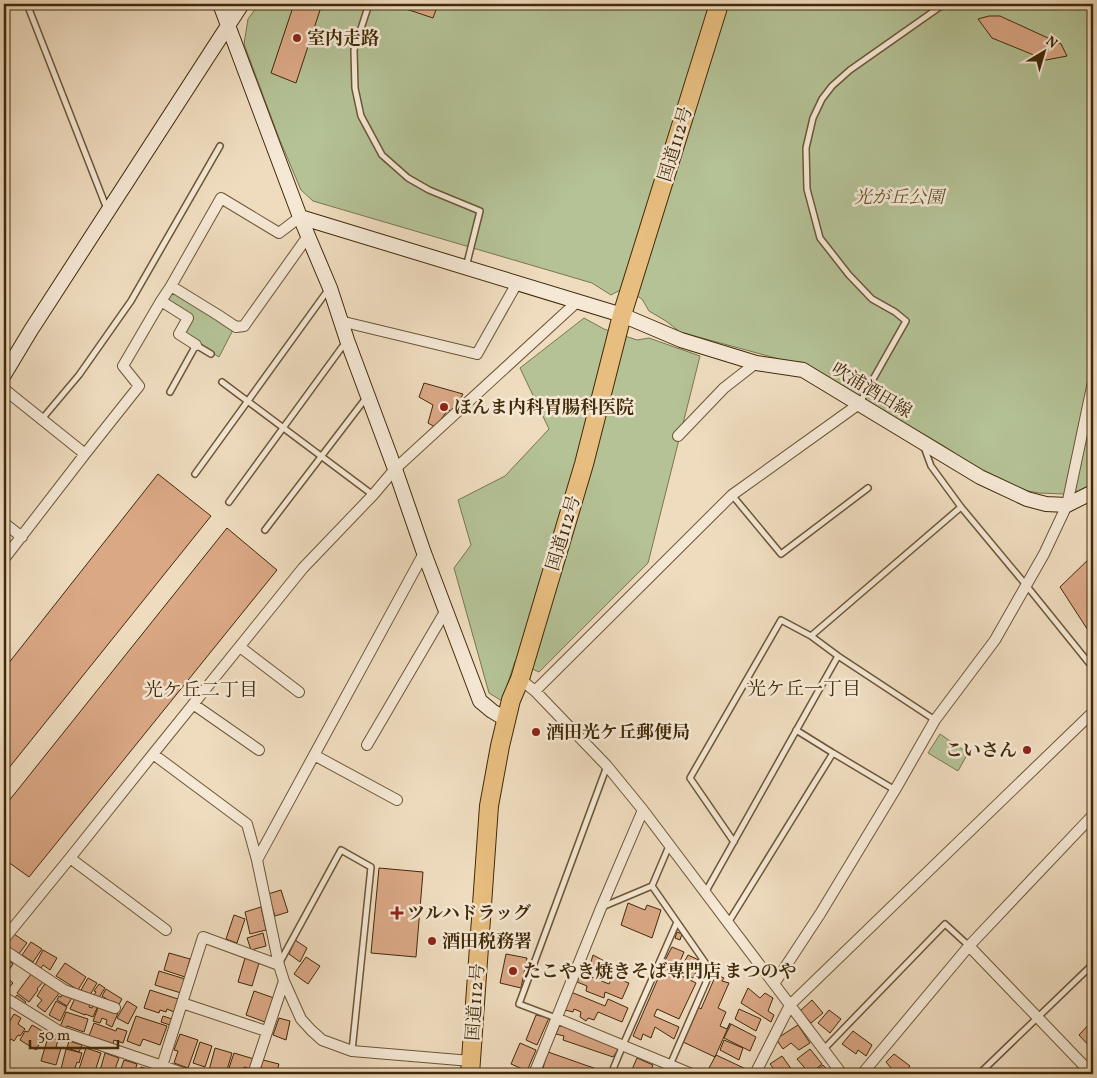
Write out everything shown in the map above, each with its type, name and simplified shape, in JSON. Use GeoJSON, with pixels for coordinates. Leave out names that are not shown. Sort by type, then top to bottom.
{"type":"FeatureCollection","features":[{"type":"Feature","properties":{"kind":"highway","name":"国道112号"},"geometry":{"type":"LineString","coordinates":[[470,1068],[489,806],[500,746],[511,700],[520,679],[584,464],[622,315],[719,4]]}},
{"type":"Feature","properties":{"kind":"street"},"geometry":{"type":"LineString","coordinates":[[220,4],[300,217],[330,288],[424,554],[480,701],[507,720]]}},
{"type":"Feature","properties":{"kind":"street"},"geometry":{"type":"LineString","coordinates":[[4,375],[31,330],[242,4]]}},
{"type":"Feature","properties":{"kind":"street"},"geometry":{"type":"LineString","coordinates":[[4,559],[139,386],[123,366],[221,198],[278,233],[300,217]]}},
{"type":"Feature","properties":{"kind":"street","name":"吹浦酒田線"},"geometry":{"type":"LineString","coordinates":[[300,217],[622,315],[682,340],[756,363],[803,370],[980,477],[1027,499],[1046,504],[1067,505]]}},
{"type":"Feature","properties":{"kind":"street"},"geometry":{"type":"LineString","coordinates":[[171,286],[236,327],[244,326],[308,236]]}},
{"type":"Feature","properties":{"kind":"street"},"geometry":{"type":"LineString","coordinates":[[340,320],[477,354],[517,283]]}},
{"type":"Feature","properties":{"kind":"street"},"geometry":{"type":"LineString","coordinates":[[161,301],[188,318],[179,334],[196,345]]}},
{"type":"Feature","properties":{"kind":"street"},"geometry":{"type":"LineString","coordinates":[[4,939],[303,568],[373,495],[395,469],[578,301]]}},
{"type":"Feature","properties":{"kind":"street"},"geometry":{"type":"LineString","coordinates":[[678,436],[724,388],[756,363]]}},
{"type":"Feature","properties":{"kind":"street"},"geometry":{"type":"LineString","coordinates":[[774,984],[820,914],[935,720],[995,640],[1044,554],[1067,505],[1093,382]]}},
{"type":"Feature","properties":{"kind":"street"},"geometry":{"type":"LineString","coordinates":[[4,389],[85,454]]}},
{"type":"Feature","properties":{"kind":"street"},"geometry":{"type":"LineString","coordinates":[[535,691],[732,495],[859,404]]}},
{"type":"Feature","properties":{"kind":"street"},"geometry":{"type":"LineString","coordinates":[[1067,505],[1093,492]]}},
{"type":"Feature","properties":{"kind":"street"},"geometry":{"type":"LineString","coordinates":[[4,523],[22,536]]}},
{"type":"Feature","properties":{"kind":"street"},"geometry":{"type":"LineString","coordinates":[[256,860],[424,554]]}},
{"type":"Feature","properties":{"kind":"street"},"geometry":{"type":"LineString","coordinates":[[368,745],[446,610]]}},
{"type":"Feature","properties":{"kind":"street"},"geometry":{"type":"LineString","coordinates":[[240,647],[299,692]]}},
{"type":"Feature","properties":{"kind":"street"},"geometry":{"type":"LineString","coordinates":[[520,679],[535,691],[607,766],[643,810],[842,1074]]}},
{"type":"Feature","properties":{"kind":"street"},"geometry":{"type":"LineString","coordinates":[[194,704],[259,750]]}},
{"type":"Feature","properties":{"kind":"street"},"geometry":{"type":"LineString","coordinates":[[755,1074],[790,1005],[1093,712]]}},
{"type":"Feature","properties":{"kind":"street"},"geometry":{"type":"LineString","coordinates":[[153,754],[247,824],[279,965],[301,1019],[311,1030],[322,1040],[352,1051],[470,1068]]}},
{"type":"Feature","properties":{"kind":"street"},"geometry":{"type":"LineString","coordinates":[[314,755],[398,800]]}},
{"type":"Feature","properties":{"kind":"street"},"geometry":{"type":"LineString","coordinates":[[534,1074],[643,810]]}},
{"type":"Feature","properties":{"kind":"street"},"geometry":{"type":"LineString","coordinates":[[862,1074],[969,946],[1093,815]]}},
{"type":"Feature","properties":{"kind":"street"},"geometry":{"type":"LineString","coordinates":[[70,858],[166,930]]}},
{"type":"Feature","properties":{"kind":"street"},"geometry":{"type":"LineString","coordinates":[[162,1066],[203,938],[279,965]]}},
{"type":"Feature","properties":{"kind":"street"},"geometry":{"type":"LineString","coordinates":[[969,946],[1092,1074]]}},
{"type":"Feature","properties":{"kind":"street"},"geometry":{"type":"LineString","coordinates":[[4,950],[64,990],[115,1008]]}},
{"type":"Feature","properties":{"kind":"street"},"geometry":{"type":"LineString","coordinates":[[253,1074],[284,981]]}},
{"type":"Feature","properties":{"kind":"street"},"geometry":{"type":"LineString","coordinates":[[4,997],[60,1031],[186,1074]]}},
{"type":"Feature","properties":{"kind":"street"},"geometry":{"type":"LineString","coordinates":[[182,1003],[266,1031]]}},
{"type":"Feature","properties":{"kind":"street"},"geometry":{"type":"LineString","coordinates":[[556,1018],[692,1074]]}},
{"type":"Feature","properties":{"kind":"lane"},"geometry":{"type":"LineString","coordinates":[[27,4],[108,212]]}},
{"type":"Feature","properties":{"kind":"lane"},"geometry":{"type":"LineString","coordinates":[[369,4],[354,50],[354,88],[361,116],[382,154],[408,178],[429,190],[480,211],[466,267]]}},
{"type":"Feature","properties":{"kind":"lane"},"geometry":{"type":"LineString","coordinates":[[859,404],[906,322],[895,312],[872,299],[849,275],[820,238],[807,188],[806,148],[813,118],[822,99],[832,86],[850,70],[944,4]]}},
{"type":"Feature","properties":{"kind":"lane"},"geometry":{"type":"LineString","coordinates":[[42,419],[79,375],[131,301],[220,146]]}},
{"type":"Feature","properties":{"kind":"lane"},"geometry":{"type":"LineString","coordinates":[[195,474],[330,288]]}},
{"type":"Feature","properties":{"kind":"lane"},"geometry":{"type":"LineString","coordinates":[[229,502],[347,340]]}},
{"type":"Feature","properties":{"kind":"lane"},"geometry":{"type":"LineString","coordinates":[[170,392],[196,345],[211,354]]}},
{"type":"Feature","properties":{"kind":"lane"},"geometry":{"type":"LineString","coordinates":[[222,382],[373,495]]}},
{"type":"Feature","properties":{"kind":"lane"},"geometry":{"type":"LineString","coordinates":[[265,530],[368,395]]}},
{"type":"Feature","properties":{"kind":"lane"},"geometry":{"type":"LineString","coordinates":[[922,442],[931,466],[961,507],[1093,668]]}},
{"type":"Feature","properties":{"kind":"lane"},"geometry":{"type":"LineString","coordinates":[[732,495],[781,554],[868,488]]}},
{"type":"Feature","properties":{"kind":"lane"},"geometry":{"type":"LineString","coordinates":[[811,636],[961,507]]}},
{"type":"Feature","properties":{"kind":"lane"},"geometry":{"type":"LineString","coordinates":[[734,842],[690,778],[781,620],[811,636],[935,720]]}},
{"type":"Feature","properties":{"kind":"lane"},"geometry":{"type":"LineString","coordinates":[[705,893],[838,656]]}},
{"type":"Feature","properties":{"kind":"lane"},"geometry":{"type":"LineString","coordinates":[[796,730],[895,790]]}},
{"type":"Feature","properties":{"kind":"lane"},"geometry":{"type":"LineString","coordinates":[[728,923],[833,753]]}},
{"type":"Feature","properties":{"kind":"lane"},"geometry":{"type":"LineString","coordinates":[[556,1018],[519,1004],[607,766]]}},
{"type":"Feature","properties":{"kind":"lane"},"geometry":{"type":"LineString","coordinates":[[601,908],[652,886],[669,846]]}},
{"type":"Feature","properties":{"kind":"lane"},"geometry":{"type":"LineString","coordinates":[[279,965],[341,850],[371,866],[352,1051]]}},
{"type":"Feature","properties":{"kind":"lane"},"geometry":{"type":"LineString","coordinates":[[652,886],[711,971],[670,1065]]}},
{"type":"Feature","properties":{"kind":"lane"},"geometry":{"type":"LineString","coordinates":[[611,1074],[678,922]]}},
{"type":"Feature","properties":{"kind":"lane"},"geometry":{"type":"LineString","coordinates":[[824,1050],[945,924],[969,946]]}},
{"type":"Feature","properties":{"kind":"lane"},"geometry":{"type":"LineString","coordinates":[[979,1074],[1093,964]]}},
{"type":"Feature","properties":{"kind":"green space","name":"光が丘公園"},"geometry":{"type":"Polygon","coordinates":[[[259,4],[1093,4],[1093,493],[1039,493],[1011,488],[996,482],[944,446],[801,365],[680,332],[649,311],[642,299],[624,288],[611,295],[592,283],[313,201],[301,190],[279,138],[244,44],[248,19],[259,4]]]}},
{"type":"Feature","properties":{"kind":"green space"},"geometry":{"type":"Polygon","coordinates":[[[171,288],[234,328],[219,357],[182,334],[189,316],[163,301],[171,288]]]}},
{"type":"Feature","properties":{"kind":"green space"},"geometry":{"type":"Polygon","coordinates":[[[584,318],[604,329],[637,340],[649,338],[700,356],[648,563],[539,672],[515,661],[502,701],[489,693],[454,568],[471,545],[458,500],[505,476],[549,429],[520,368],[584,318]]]}},
{"type":"Feature","properties":{"kind":"green space"},"geometry":{"type":"Polygon","coordinates":[[[940,734],[968,753],[958,771],[928,753],[940,734]]]}},
{"type":"Feature","properties":{"kind":"building","name":"室内走路"},"geometry":{"type":"Polygon","coordinates":[[[294,4],[322,4],[296,83],[271,73],[294,4]]]}},
{"type":"Feature","properties":{"kind":"building"},"geometry":{"type":"Polygon","coordinates":[[[407,4],[438,4],[433,18],[406,9],[407,4]]]}},
{"type":"Feature","properties":{"kind":"building"},"geometry":{"type":"Polygon","coordinates":[[[1000,16],[1061,44],[1067,56],[1046,60],[992,38],[978,19],[1000,16]]]}},
{"type":"Feature","properties":{"kind":"building","name":"ほんま内科胃腸科医院"},"geometry":{"type":"Polygon","coordinates":[[[424,383],[463,394],[453,412],[448,410],[435,427],[428,423],[433,405],[419,397],[424,383]]]}},
{"type":"Feature","properties":{"kind":"building"},"geometry":{"type":"Polygon","coordinates":[[[158,474],[211,516],[4,774],[4,669],[158,474]]]}},
{"type":"Feature","properties":{"kind":"building"},"geometry":{"type":"Polygon","coordinates":[[[227,528],[277,570],[29,877],[4,859],[4,807],[227,528]]]}},
{"type":"Feature","properties":{"kind":"building"},"geometry":{"type":"Polygon","coordinates":[[[1093,555],[1093,638],[1060,587],[1093,555]]]}},
{"type":"Feature","properties":{"kind":"building","name":"ツルハドラッグ"},"geometry":{"type":"Polygon","coordinates":[[[379,868],[423,872],[416,957],[371,953],[379,868]]]}},
{"type":"Feature","properties":{"kind":"building"},"geometry":{"type":"Polygon","coordinates":[[[281,890],[288,912],[275,916],[268,894],[281,890]]]}},
{"type":"Feature","properties":{"kind":"building"},"geometry":{"type":"Polygon","coordinates":[[[628,903],[645,910],[647,905],[661,910],[652,938],[621,925],[628,903]]]}},
{"type":"Feature","properties":{"kind":"building"},"geometry":{"type":"Polygon","coordinates":[[[261,907],[266,930],[250,934],[245,912],[261,907]]]}},
{"type":"Feature","properties":{"kind":"building"},"geometry":{"type":"Polygon","coordinates":[[[234,915],[245,919],[237,943],[226,939],[234,915]]]}},
{"type":"Feature","properties":{"kind":"building"},"geometry":{"type":"Polygon","coordinates":[[[677,932],[682,934],[680,940],[675,938],[677,932]]]}},
{"type":"Feature","properties":{"kind":"building"},"geometry":{"type":"Polygon","coordinates":[[[263,933],[266,946],[251,950],[247,938],[263,933]]]}},
{"type":"Feature","properties":{"kind":"building"},"geometry":{"type":"Polygon","coordinates":[[[14,934],[27,943],[18,955],[5,946],[14,934]]]}},
{"type":"Feature","properties":{"kind":"building"},"geometry":{"type":"Polygon","coordinates":[[[295,940],[307,948],[300,962],[289,954],[295,940]]]}},
{"type":"Feature","properties":{"kind":"building"},"geometry":{"type":"Polygon","coordinates":[[[31,942],[42,949],[33,962],[22,955],[31,942]]]}},
{"type":"Feature","properties":{"kind":"building"},"geometry":{"type":"Polygon","coordinates":[[[672,947],[684,952],[677,969],[663,964],[672,947]]]}},
{"type":"Feature","properties":{"kind":"building"},"geometry":{"type":"Polygon","coordinates":[[[43,950],[57,958],[50,970],[43,965],[41,968],[35,965],[43,950]]]}},
{"type":"Feature","properties":{"kind":"building"},"geometry":{"type":"Polygon","coordinates":[[[169,953],[190,959],[185,977],[164,970],[169,953]]]}},
{"type":"Feature","properties":{"kind":"building","name":"たこやき焼きそば専門店 まつのや"},"geometry":{"type":"Polygon","coordinates":[[[506,954],[527,958],[521,988],[500,983],[506,954]]]}},
{"type":"Feature","properties":{"kind":"building"},"geometry":{"type":"Polygon","coordinates":[[[593,955],[610,964],[607,976],[593,970],[594,966],[590,965],[593,955]]]}},
{"type":"Feature","properties":{"kind":"building"},"geometry":{"type":"Polygon","coordinates":[[[688,955],[701,961],[693,978],[679,972],[688,955]]]}},
{"type":"Feature","properties":{"kind":"building"},"geometry":{"type":"Polygon","coordinates":[[[4,957],[13,964],[7,973],[4,971],[4,957]]]}},
{"type":"Feature","properties":{"kind":"building"},"geometry":{"type":"Polygon","coordinates":[[[306,957],[320,966],[308,984],[294,974],[306,957]]]}},
{"type":"Feature","properties":{"kind":"building"},"geometry":{"type":"Polygon","coordinates":[[[245,958],[259,963],[252,986],[238,982],[245,958]]]}},
{"type":"Feature","properties":{"kind":"building"},"geometry":{"type":"Polygon","coordinates":[[[65,963],[86,977],[78,990],[56,976],[65,963]]]}},
{"type":"Feature","properties":{"kind":"building"},"geometry":{"type":"Polygon","coordinates":[[[715,965],[718,969],[717,975],[724,978],[722,981],[729,983],[718,1008],[726,1012],[720,1026],[727,1029],[730,1023],[715,1057],[683,1042],[698,1007],[701,1009],[715,977],[712,975],[715,965]]]}},
{"type":"Feature","properties":{"kind":"building"},"geometry":{"type":"Polygon","coordinates":[[[663,967],[696,983],[679,1019],[657,1009],[654,1016],[679,1027],[674,1039],[655,1027],[651,1038],[643,1034],[641,1040],[633,1036],[663,967]]]}},
{"type":"Feature","properties":{"kind":"building"},"geometry":{"type":"Polygon","coordinates":[[[159,971],[185,979],[181,993],[155,985],[159,971]]]}},
{"type":"Feature","properties":{"kind":"building"},"geometry":{"type":"Polygon","coordinates":[[[581,973],[609,984],[612,977],[629,983],[622,999],[605,992],[604,998],[586,991],[587,986],[577,982],[581,973]]]}},
{"type":"Feature","properties":{"kind":"building"},"geometry":{"type":"Polygon","coordinates":[[[31,974],[43,982],[29,1002],[17,993],[31,974]]]}},
{"type":"Feature","properties":{"kind":"building"},"geometry":{"type":"Polygon","coordinates":[[[6,977],[13,983],[6,991],[4,989],[4,980],[6,977]]]}},
{"type":"Feature","properties":{"kind":"building"},"geometry":{"type":"Polygon","coordinates":[[[88,978],[97,983],[90,995],[81,990],[88,978]]]}},
{"type":"Feature","properties":{"kind":"building"},"geometry":{"type":"Polygon","coordinates":[[[46,982],[60,992],[45,1012],[37,1006],[42,1000],[37,996],[46,982]]]}},
{"type":"Feature","properties":{"kind":"building"},"geometry":{"type":"Polygon","coordinates":[[[99,984],[105,988],[98,999],[93,996],[99,984]]]}},
{"type":"Feature","properties":{"kind":"building"},"geometry":{"type":"Polygon","coordinates":[[[748,988],[760,998],[765,993],[773,998],[768,1011],[774,1015],[771,1022],[741,1003],[748,988]]]}},
{"type":"Feature","properties":{"kind":"building"},"geometry":{"type":"Polygon","coordinates":[[[106,989],[122,999],[118,1006],[102,996],[106,989]]]}},
{"type":"Feature","properties":{"kind":"building"},"geometry":{"type":"Polygon","coordinates":[[[150,990],[178,999],[174,1012],[167,1009],[166,1012],[160,1010],[159,1013],[144,1008],[150,990]]]}},
{"type":"Feature","properties":{"kind":"building"},"geometry":{"type":"Polygon","coordinates":[[[64,991],[73,996],[67,1006],[57,1000],[64,991]]]}},
{"type":"Feature","properties":{"kind":"building"},"geometry":{"type":"Polygon","coordinates":[[[254,991],[274,998],[265,1022],[246,1015],[254,991]]]}},
{"type":"Feature","properties":{"kind":"building"},"geometry":{"type":"Polygon","coordinates":[[[571,992],[605,1006],[608,999],[628,1008],[622,1022],[598,1012],[594,1020],[588,1018],[586,1021],[580,1017],[581,1012],[574,1009],[573,1012],[565,1010],[571,992]]]}},
{"type":"Feature","properties":{"kind":"building"},"geometry":{"type":"Polygon","coordinates":[[[17,995],[26,1002],[22,1007],[13,1000],[17,995]]]}},
{"type":"Feature","properties":{"kind":"building"},"geometry":{"type":"Polygon","coordinates":[[[75,998],[91,1002],[89,1007],[92,1008],[94,1004],[98,1006],[93,1017],[70,1009],[75,998]]]}},
{"type":"Feature","properties":{"kind":"building"},"geometry":{"type":"Polygon","coordinates":[[[812,1000],[823,1013],[811,1023],[800,1011],[812,1000]]]}},
{"type":"Feature","properties":{"kind":"building"},"geometry":{"type":"Polygon","coordinates":[[[56,1001],[67,1007],[60,1021],[49,1015],[56,1001]]]}},
{"type":"Feature","properties":{"kind":"building"},"geometry":{"type":"Polygon","coordinates":[[[127,1001],[137,1007],[128,1024],[117,1018],[127,1001]]]}},
{"type":"Feature","properties":{"kind":"building"},"geometry":{"type":"Polygon","coordinates":[[[99,1005],[118,1013],[112,1027],[106,1024],[107,1020],[102,1018],[100,1023],[93,1021],[99,1005]]]}},
{"type":"Feature","properties":{"kind":"building"},"geometry":{"type":"Polygon","coordinates":[[[739,1009],[761,1019],[756,1031],[735,1019],[739,1009]]]}},
{"type":"Feature","properties":{"kind":"building"},"geometry":{"type":"Polygon","coordinates":[[[829,1010],[841,1019],[830,1033],[818,1023],[829,1010]]]}},
{"type":"Feature","properties":{"kind":"building"},"geometry":{"type":"Polygon","coordinates":[[[66,1012],[88,1019],[84,1032],[67,1026],[66,1029],[60,1027],[66,1012]]]}},
{"type":"Feature","properties":{"kind":"building"},"geometry":{"type":"Polygon","coordinates":[[[14,1014],[21,1018],[18,1024],[25,1029],[20,1036],[18,1035],[14,1041],[11,1039],[8,1044],[4,1042],[4,1031],[14,1014]]]}},
{"type":"Feature","properties":{"kind":"building"},"geometry":{"type":"Polygon","coordinates":[[[536,1015],[549,1018],[537,1045],[526,1040],[536,1015]]]}},
{"type":"Feature","properties":{"kind":"building"},"geometry":{"type":"Polygon","coordinates":[[[136,1016],[167,1026],[160,1045],[143,1039],[140,1046],[127,1041],[136,1016]]]}},
{"type":"Feature","properties":{"kind":"building"},"geometry":{"type":"Polygon","coordinates":[[[163,1016],[172,1019],[170,1025],[161,1022],[163,1016]]]}},
{"type":"Feature","properties":{"kind":"building"},"geometry":{"type":"Polygon","coordinates":[[[279,1018],[290,1021],[286,1040],[273,1035],[279,1018]]]}},
{"type":"Feature","properties":{"kind":"building"},"geometry":{"type":"Polygon","coordinates":[[[1093,1020],[1093,1046],[1091,1048],[1079,1035],[1093,1020]]]}},
{"type":"Feature","properties":{"kind":"building"},"geometry":{"type":"Polygon","coordinates":[[[94,1023],[116,1031],[117,1028],[127,1031],[123,1043],[114,1040],[113,1044],[89,1036],[94,1023]]]}},
{"type":"Feature","properties":{"kind":"building"},"geometry":{"type":"Polygon","coordinates":[[[560,1024],[620,1047],[613,1057],[563,1040],[564,1036],[556,1034],[560,1024]]]}},
{"type":"Feature","properties":{"kind":"building"},"geometry":{"type":"Polygon","coordinates":[[[731,1024],[756,1037],[750,1051],[724,1038],[731,1024]]]}},
{"type":"Feature","properties":{"kind":"building"},"geometry":{"type":"Polygon","coordinates":[[[32,1025],[44,1032],[41,1037],[43,1038],[36,1050],[20,1040],[25,1031],[28,1032],[32,1025]]]}},
{"type":"Feature","properties":{"kind":"building"},"geometry":{"type":"Polygon","coordinates":[[[798,1025],[810,1043],[799,1050],[791,1043],[783,1049],[776,1039],[798,1025]]]}},
{"type":"Feature","properties":{"kind":"building"},"geometry":{"type":"Polygon","coordinates":[[[853,1031],[872,1045],[866,1056],[858,1050],[856,1054],[842,1044],[853,1031]]]}},
{"type":"Feature","properties":{"kind":"building"},"geometry":{"type":"Polygon","coordinates":[[[180,1034],[198,1040],[188,1068],[174,1063],[178,1051],[174,1050],[180,1034]]]}},
{"type":"Feature","properties":{"kind":"building"},"geometry":{"type":"Polygon","coordinates":[[[48,1037],[58,1040],[56,1047],[61,1048],[56,1065],[41,1061],[48,1037]]]}},
{"type":"Feature","properties":{"kind":"building"},"geometry":{"type":"Polygon","coordinates":[[[724,1040],[743,1048],[739,1060],[720,1050],[724,1040]]]}},
{"type":"Feature","properties":{"kind":"building"},"geometry":{"type":"Polygon","coordinates":[[[69,1041],[82,1045],[79,1052],[67,1048],[69,1041]]]}},
{"type":"Feature","properties":{"kind":"building"},"geometry":{"type":"Polygon","coordinates":[[[200,1042],[212,1046],[205,1067],[193,1063],[200,1042]]]}},
{"type":"Feature","properties":{"kind":"building"},"geometry":{"type":"Polygon","coordinates":[[[520,1043],[536,1050],[527,1071],[511,1064],[520,1043]]]}},
{"type":"Feature","properties":{"kind":"building"},"geometry":{"type":"Polygon","coordinates":[[[86,1048],[101,1053],[94,1074],[79,1074],[80,1072],[78,1072],[86,1048]]]}},
{"type":"Feature","properties":{"kind":"building"},"geometry":{"type":"Polygon","coordinates":[[[215,1048],[232,1053],[227,1070],[223,1069],[221,1074],[208,1074],[215,1048]]]}},
{"type":"Feature","properties":{"kind":"building"},"geometry":{"type":"Polygon","coordinates":[[[66,1049],[82,1053],[74,1071],[78,1072],[77,1074],[60,1073],[66,1049]]]}},
{"type":"Feature","properties":{"kind":"building"},"geometry":{"type":"Polygon","coordinates":[[[810,1049],[822,1064],[810,1074],[797,1059],[810,1049]]]}},
{"type":"Feature","properties":{"kind":"building"},"geometry":{"type":"Polygon","coordinates":[[[548,1052],[608,1073],[608,1074],[541,1074],[548,1052]]]}},
{"type":"Feature","properties":{"kind":"building"},"geometry":{"type":"Polygon","coordinates":[[[105,1053],[119,1058],[114,1072],[110,1071],[109,1074],[99,1074],[105,1053]]]}},
{"type":"Feature","properties":{"kind":"building"},"geometry":{"type":"Polygon","coordinates":[[[234,1053],[254,1059],[251,1069],[244,1067],[242,1074],[227,1074],[234,1053]]]}},
{"type":"Feature","properties":{"kind":"building"},"geometry":{"type":"Polygon","coordinates":[[[894,1054],[910,1066],[903,1074],[896,1074],[886,1062],[894,1054]]]}},
{"type":"Feature","properties":{"kind":"building"},"geometry":{"type":"Polygon","coordinates":[[[716,1055],[746,1069],[743,1074],[721,1074],[709,1068],[716,1055]]]}},
{"type":"Feature","properties":{"kind":"building"},"geometry":{"type":"Polygon","coordinates":[[[782,1056],[792,1070],[785,1074],[778,1074],[770,1064],[782,1056]]]}},
{"type":"Feature","properties":{"kind":"building"},"geometry":{"type":"Polygon","coordinates":[[[637,1058],[653,1065],[650,1074],[630,1074],[637,1058]]]}},
{"type":"Feature","properties":{"kind":"building"},"geometry":{"type":"Polygon","coordinates":[[[124,1060],[137,1064],[135,1071],[138,1072],[137,1074],[119,1074],[124,1060]]]}},
{"type":"Feature","properties":{"kind":"building"},"geometry":{"type":"Polygon","coordinates":[[[263,1060],[279,1064],[276,1074],[259,1074],[263,1060]]]}},
{"type":"Feature","properties":{"kind":"building"},"geometry":{"type":"Polygon","coordinates":[[[823,1065],[831,1074],[812,1074],[823,1065]]]}},
{"type":"Feature","properties":{"kind":"building"},"geometry":{"type":"Polygon","coordinates":[[[141,1067],[163,1074],[139,1074],[141,1067]]]}},
{"type":"Feature","properties":{"kind":"place","name":"室内走路"},"geometry":{"type":"Point","coordinates":[297,38]}},
{"type":"Feature","properties":{"kind":"place","name":"ほんま内科胃腸科医院"},"geometry":{"type":"Point","coordinates":[444,407]}},
{"type":"Feature","properties":{"kind":"place","name":"酒田光ケ丘郵便局"},"geometry":{"type":"Point","coordinates":[536,732]}},
{"type":"Feature","properties":{"kind":"place","name":"こいさん"},"geometry":{"type":"Point","coordinates":[1027,750]}},
{"type":"Feature","properties":{"kind":"place","name":"ツルハドラッグ"},"geometry":{"type":"Point","coordinates":[397,913]}},
{"type":"Feature","properties":{"kind":"place","name":"酒田税務署"},"geometry":{"type":"Point","coordinates":[432,941]}},
{"type":"Feature","properties":{"kind":"place","name":"たこやき焼きそば専門店 まつのや"},"geometry":{"type":"Point","coordinates":[513,971]}},
{"type":"Feature","properties":{"kind":"district","name":"光ケ丘一丁目"},"geometry":{"type":"Point","coordinates":[804,688]}},
{"type":"Feature","properties":{"kind":"district","name":"光ケ丘二丁目"},"geometry":{"type":"Point","coordinates":[201,689]}}]}
